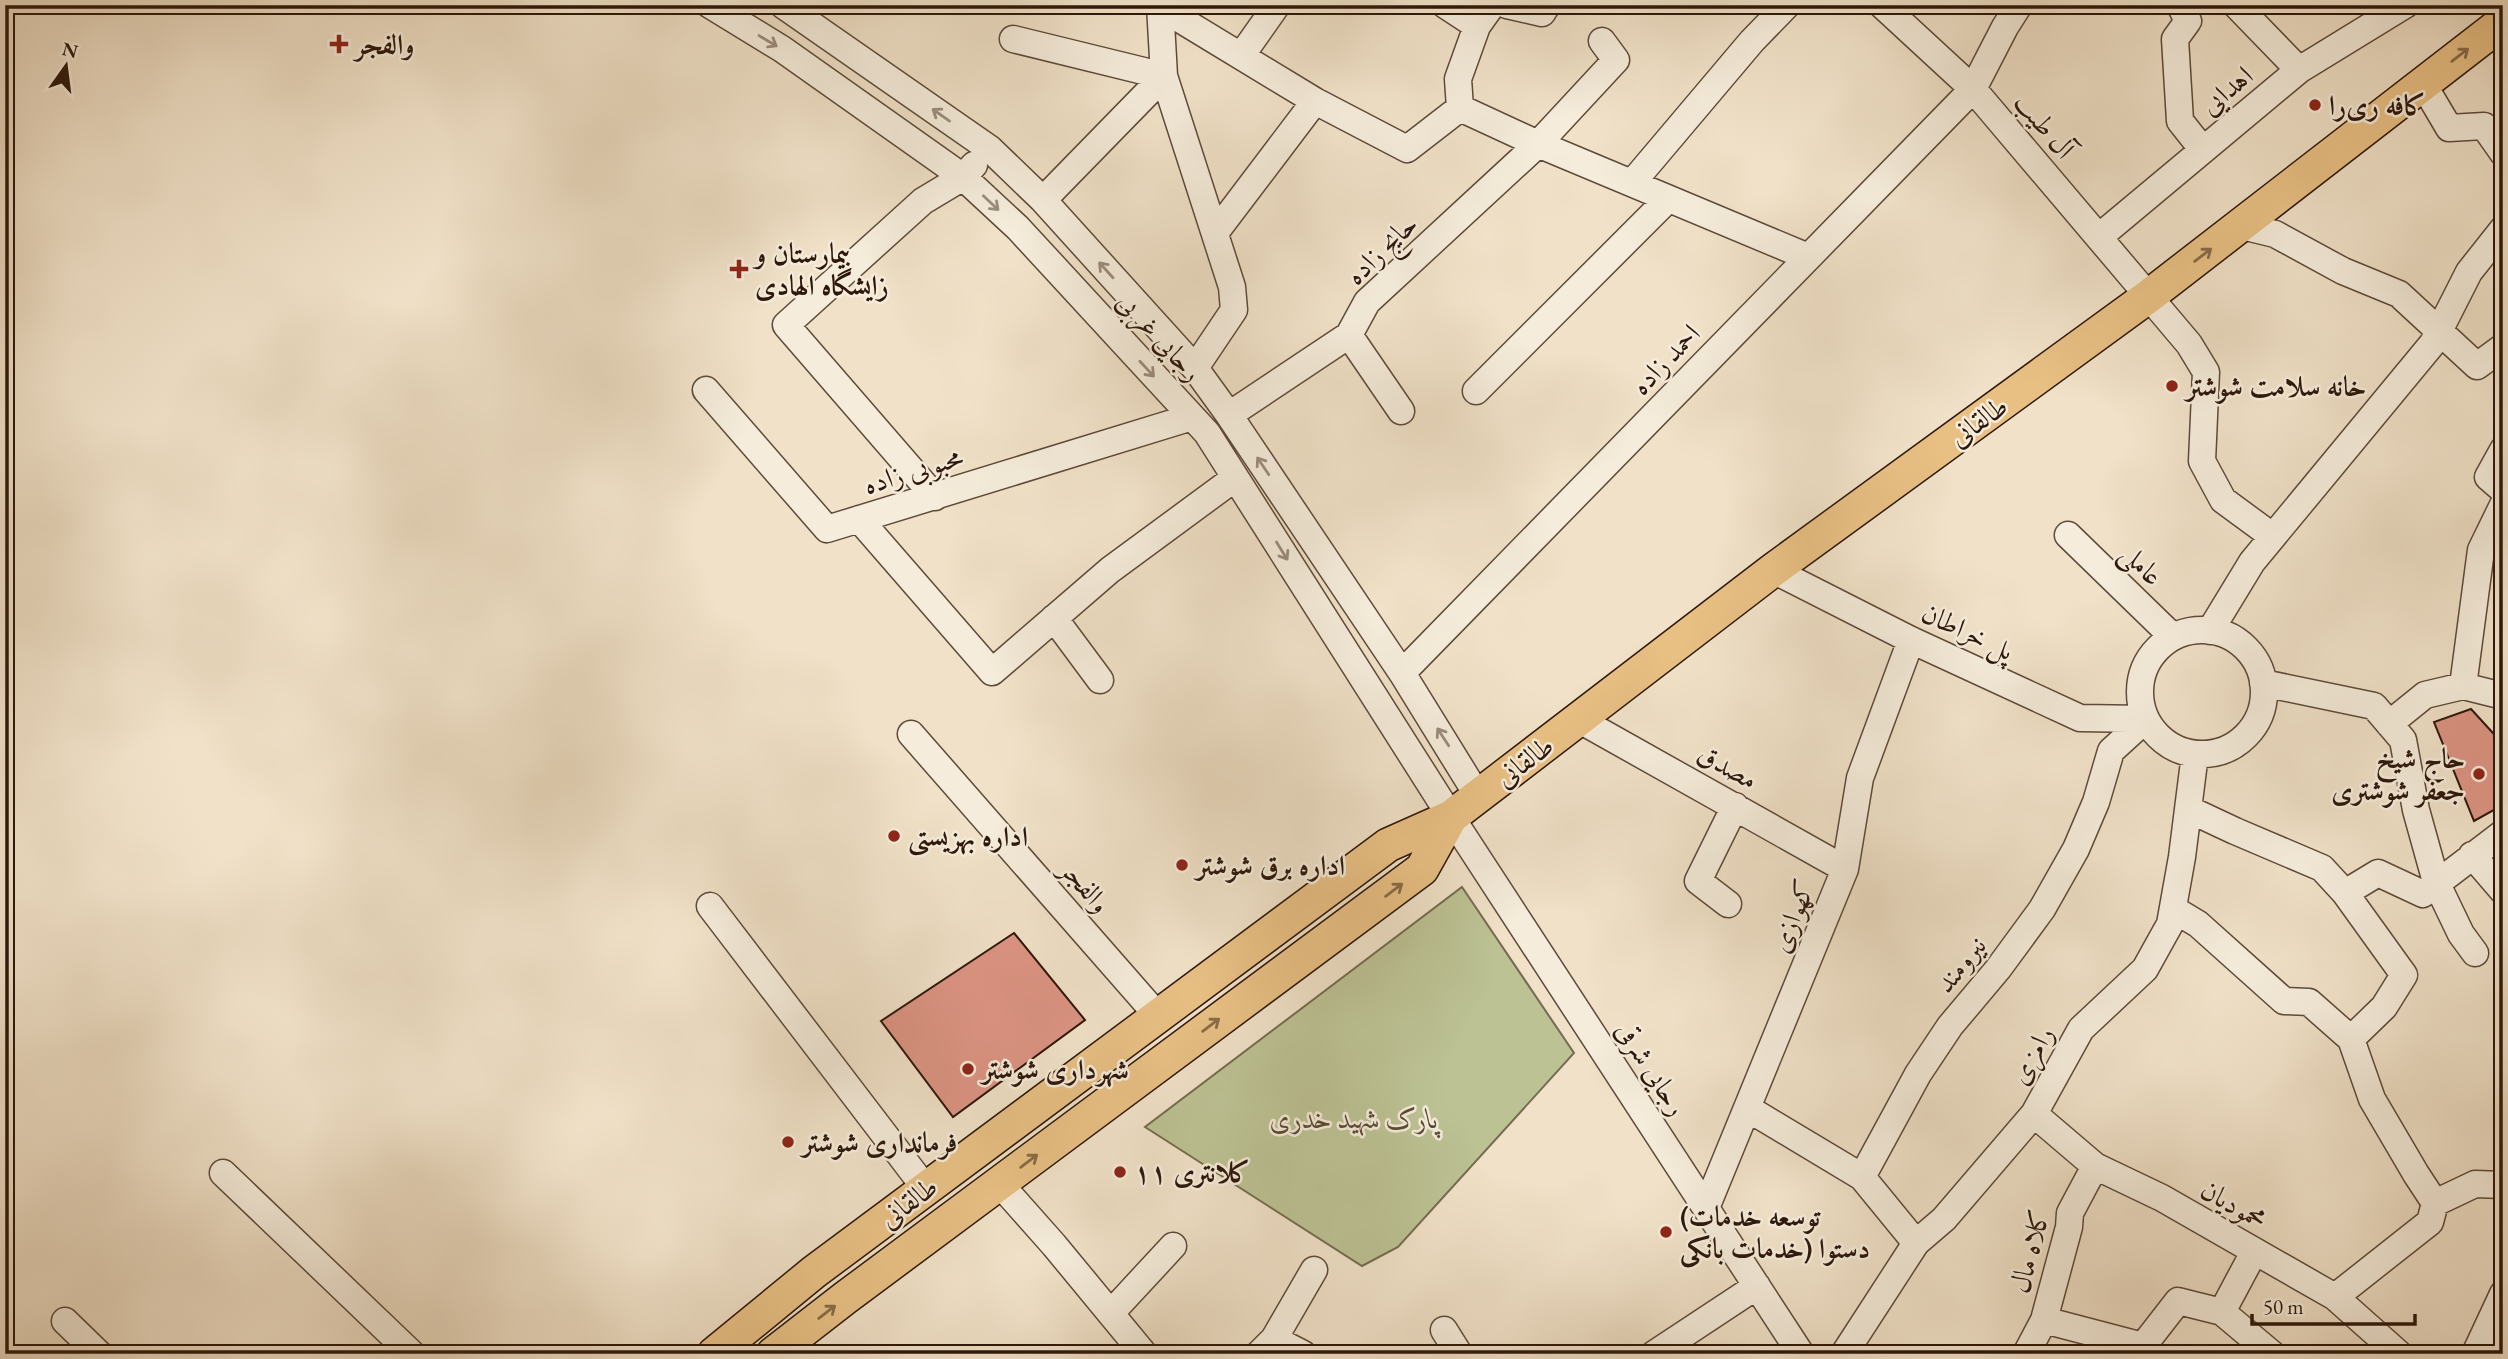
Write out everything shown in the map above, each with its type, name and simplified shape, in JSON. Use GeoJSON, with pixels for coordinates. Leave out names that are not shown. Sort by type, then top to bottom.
{"type":"FeatureCollection","features":[{"type":"Feature","properties":{"kind":"main road","name":"طالقانی"},"geometry":{"type":"LineString","coordinates":[[714,1354],[814,1272],[1388,845],[1451,817],[1773,570],[2242,226],[2503,22]]}},
{"type":"Feature","properties":{"kind":"main road","name":"طالقانی"},"geometry":{"type":"LineString","coordinates":[[773,1354],[1422,869],[1451,817]]}},
{"type":"Feature","properties":{"kind":"street","name":"رجایی غربی"},"geometry":{"type":"LineString","coordinates":[[710,5],[782,49],[963,177],[1018,228],[1207,433],[1451,817]]}},
{"type":"Feature","properties":{"kind":"street","name":"رجایی غربی"},"geometry":{"type":"LineString","coordinates":[[783,5],[990,149],[1043,200],[1195,368],[1402,673],[1478,796]]}},
{"type":"Feature","properties":{"kind":"street"},"geometry":{"type":"LineString","coordinates":[[1241,56],[1277,5]]}},
{"type":"Feature","properties":{"kind":"street"},"geometry":{"type":"LineString","coordinates":[[1446,5],[1484,16],[1458,79],[1460,108]]}},
{"type":"Feature","properties":{"kind":"street"},"geometry":{"type":"LineString","coordinates":[[1507,5],[1542,13],[1548,5]]}},
{"type":"Feature","properties":{"kind":"street"},"geometry":{"type":"LineString","coordinates":[[1632,183],[1752,41],[1787,5]]}},
{"type":"Feature","properties":{"kind":"street","name":"آل طیب"},"geometry":{"type":"LineString","coordinates":[[1882,5],[1973,89],[2189,344],[2206,372],[2202,461],[2223,500],[2272,536]]}},
{"type":"Feature","properties":{"kind":"street","name":"احمد زاده"},"geometry":{"type":"LineString","coordinates":[[1402,673],[1973,89],[2019,5]]}},
{"type":"Feature","properties":{"kind":"street"},"geometry":{"type":"LineString","coordinates":[[2180,5],[2188,21],[2175,39],[2180,121],[2203,150]]}},
{"type":"Feature","properties":{"kind":"street"},"geometry":{"type":"LineString","coordinates":[[2236,5],[2299,70]]}},
{"type":"Feature","properties":{"kind":"street","name":"اهدایی"},"geometry":{"type":"LineString","coordinates":[[2099,237],[2299,70],[2405,5]]}},
{"type":"Feature","properties":{"kind":"street"},"geometry":{"type":"LineString","coordinates":[[1160,6],[1315,100],[1407,149],[1460,108]]}},
{"type":"Feature","properties":{"kind":"street"},"geometry":{"type":"LineString","coordinates":[[1160,6],[1164,76],[1232,287],[1234,310],[1195,368]]}},
{"type":"Feature","properties":{"kind":"street"},"geometry":{"type":"LineString","coordinates":[[1013,39],[1164,76]]}},
{"type":"Feature","properties":{"kind":"street","name":"حایج زاده"},"geometry":{"type":"LineString","coordinates":[[1229,415],[1349,335],[1367,302],[1538,144],[1616,61],[1602,41]]}},
{"type":"Feature","properties":{"kind":"street"},"geometry":{"type":"LineString","coordinates":[[1043,200],[1164,76]]}},
{"type":"Feature","properties":{"kind":"street"},"geometry":{"type":"LineString","coordinates":[[2423,84],[2449,128],[2484,127],[2503,153]]}},
{"type":"Feature","properties":{"kind":"street"},"geometry":{"type":"LineString","coordinates":[[1215,233],[1315,100]]}},
{"type":"Feature","properties":{"kind":"street"},"geometry":{"type":"LineString","coordinates":[[1460,108],[1538,144],[1808,257]]}},
{"type":"Feature","properties":{"kind":"street"},"geometry":{"type":"LineString","coordinates":[[935,497],[786,325],[923,201],[963,177],[990,149]]}},
{"type":"Feature","properties":{"kind":"street"},"geometry":{"type":"LineString","coordinates":[[1476,391],[1668,199]]}},
{"type":"Feature","properties":{"kind":"street"},"geometry":{"type":"LineString","coordinates":[[2242,226],[2275,234],[2343,271],[2399,294],[2477,366],[2503,347]]}},
{"type":"Feature","properties":{"kind":"street"},"geometry":{"type":"LineString","coordinates":[[2210,631],[2252,562],[2272,536],[2433,343],[2469,272],[2503,229]]}},
{"type":"Feature","properties":{"kind":"street"},"geometry":{"type":"LineString","coordinates":[[1349,335],[1401,411]]}},
{"type":"Feature","properties":{"kind":"street","name":"محبوبی زاده"},"geometry":{"type":"LineString","coordinates":[[706,390],[827,529],[1192,417]]}},
{"type":"Feature","properties":{"kind":"street"},"geometry":{"type":"LineString","coordinates":[[2503,450],[2488,477],[2503,490]]}},
{"type":"Feature","properties":{"kind":"street"},"geometry":{"type":"LineString","coordinates":[[859,519],[992,672],[1110,570],[1235,478]]}},
{"type":"Feature","properties":{"kind":"street"},"geometry":{"type":"LineString","coordinates":[[2463,686],[2481,550],[2503,505]]}},
{"type":"Feature","properties":{"kind":"street","name":"عاملی"},"geometry":{"type":"LineString","coordinates":[[2068,535],[2173,637]]}},
{"type":"Feature","properties":{"kind":"street","name":"پل خراطان"},"geometry":{"type":"LineString","coordinates":[[1773,570],[1911,640],[2080,718],[2146,719]]}},
{"type":"Feature","properties":{"kind":"street"},"geometry":{"type":"LineString","coordinates":[[1054,618],[1100,680]]}},
{"type":"Feature","properties":{"kind":"street"},"geometry":{"type":"LineString","coordinates":[[2191,631],[2210,631],[2229,637],[2245,648],[2257,664],[2263,682],[2263,702],[2258,720],[2247,735],[2232,747],[2214,753],[2195,754],[2175,748],[2158,736],[2146,719],[2140,701],[2140,682],[2146,664],[2157,649],[2173,637],[2191,631]]}},
{"type":"Feature","properties":{"kind":"street","name":"کهوازی"},"geometry":{"type":"LineString","coordinates":[[1706,1208],[1845,869],[1860,778],[1911,640]]}},
{"type":"Feature","properties":{"kind":"street"},"geometry":{"type":"LineString","coordinates":[[2263,682],[2374,706],[2403,740],[2416,810],[2436,882],[2461,934],[2475,953]]}},
{"type":"Feature","properties":{"kind":"street"},"geometry":{"type":"LineString","coordinates":[[2389,724],[2425,695],[2463,686],[2503,696]]}},
{"type":"Feature","properties":{"kind":"street","name":"مصدق"},"geometry":{"type":"LineString","coordinates":[[1578,719],[1845,869]]}},
{"type":"Feature","properties":{"kind":"street","name":"نیرومند"},"geometry":{"type":"LineString","coordinates":[[1862,1177],[1918,1074],[1950,1026],[1998,970],[2042,909],[2081,837],[2096,802],[2111,751],[2146,719]]}},
{"type":"Feature","properties":{"kind":"street","name":"والفجر"},"geometry":{"type":"LineString","coordinates":[[911,734],[1158,1016]]}},
{"type":"Feature","properties":{"kind":"street","name":"رامزی"},"geometry":{"type":"LineString","coordinates":[[1844,1354],[1916,1243],[1944,1219],[2034,1114],[2081,1029],[2145,969],[2170,924],[2195,754]]}},
{"type":"Feature","properties":{"kind":"street"},"geometry":{"type":"LineString","coordinates":[[1728,904],[1698,881],[1735,806]]}},
{"type":"Feature","properties":{"kind":"street"},"geometry":{"type":"LineString","coordinates":[[2188,809],[2322,868],[2346,893],[2404,975],[2384,1007],[2351,1039]]}},
{"type":"Feature","properties":{"kind":"street","name":"رجایی شرقی"},"geometry":{"type":"LineString","coordinates":[[1451,817],[1801,1354]]}},
{"type":"Feature","properties":{"kind":"street"},"geometry":{"type":"LineString","coordinates":[[2346,893],[2378,873],[2423,894],[2503,832]]}},
{"type":"Feature","properties":{"kind":"street"},"geometry":{"type":"LineString","coordinates":[[2472,855],[2503,891]]}},
{"type":"Feature","properties":{"kind":"street"},"geometry":{"type":"LineString","coordinates":[[710,906],[926,1189]]}},
{"type":"Feature","properties":{"kind":"street"},"geometry":{"type":"LineString","coordinates":[[2173,909],[2199,925],[2284,1001],[2309,1002],[2351,1039],[2372,1099],[2435,1203],[2430,1222],[2335,1297]]}},
{"type":"Feature","properties":{"kind":"street"},"geometry":{"type":"LineString","coordinates":[[1747,1108],[1862,1177],[1916,1243]]}},
{"type":"Feature","properties":{"kind":"street","name":"محمودیان"},"geometry":{"type":"LineString","coordinates":[[2034,1114],[2095,1166],[2162,1198],[2335,1297],[2399,1354]]}},
{"type":"Feature","properties":{"kind":"street","name":"کلاه مال"},"geometry":{"type":"LineString","coordinates":[[2026,1354],[2043,1320],[2069,1227],[2070,1213],[2095,1166]]}},
{"type":"Feature","properties":{"kind":"street"},"geometry":{"type":"LineString","coordinates":[[223,1173],[412,1354]]}},
{"type":"Feature","properties":{"kind":"street"},"geometry":{"type":"LineString","coordinates":[[999,1183],[1144,1354]]}},
{"type":"Feature","properties":{"kind":"street"},"geometry":{"type":"LineString","coordinates":[[2435,1203],[2475,1184],[2503,1185]]}},
{"type":"Feature","properties":{"kind":"street"},"geometry":{"type":"LineString","coordinates":[[1111,1314],[1173,1246]]}},
{"type":"Feature","properties":{"kind":"street"},"geometry":{"type":"LineString","coordinates":[[2222,1312],[2254,1252]]}},
{"type":"Feature","properties":{"kind":"street"},"geometry":{"type":"LineString","coordinates":[[1303,1354],[1266,1346],[1314,1270]]}},
{"type":"Feature","properties":{"kind":"street"},"geometry":{"type":"LineString","coordinates":[[1654,1354],[1757,1286]]}},
{"type":"Feature","properties":{"kind":"street"},"geometry":{"type":"LineString","coordinates":[[2475,1354],[2503,1294]]}},
{"type":"Feature","properties":{"kind":"street"},"geometry":{"type":"LineString","coordinates":[[2043,1320],[2143,1346],[2178,1301],[2222,1312],[2272,1354]]}},
{"type":"Feature","properties":{"kind":"street"},"geometry":{"type":"LineString","coordinates":[[65,1321],[100,1354]]}},
{"type":"Feature","properties":{"kind":"street"},"geometry":{"type":"LineString","coordinates":[[1444,1330],[1460,1354]]}},
{"type":"Feature","properties":{"kind":"green space","name":"پارک شهید خدری"},"geometry":{"type":"Polygon","coordinates":[[[1462,887],[1574,1053],[1398,1247],[1362,1266],[1145,1127],[1462,887]]]}},
{"type":"Feature","properties":{"kind":"building","name":"حاج شیخ جعفر شوشتری"},"geometry":{"type":"Polygon","coordinates":[[[2471,709],[2503,744],[2503,805],[2474,821],[2434,722],[2471,709]]]}},
{"type":"Feature","properties":{"kind":"building","name":"شهرداری شوشتر"},"geometry":{"type":"Polygon","coordinates":[[[1014,933],[1085,1020],[953,1117],[881,1021],[1014,933]]]}},
{"type":"Feature","properties":{"kind":"place","name":"والفجر"},"geometry":{"type":"Point","coordinates":[339,44]}},
{"type":"Feature","properties":{"kind":"place","name":"کافه‌ ری‌را"},"geometry":{"type":"Point","coordinates":[2315,105]}},
{"type":"Feature","properties":{"kind":"place","name":"بیمارستان و زایشگاه الهادی"},"geometry":{"type":"Point","coordinates":[739,269]}},
{"type":"Feature","properties":{"kind":"place","name":"خانه سلامت شوشتر"},"geometry":{"type":"Point","coordinates":[2172,386]}},
{"type":"Feature","properties":{"kind":"place","name":"حاج شیخ جعفر شوشتری"},"geometry":{"type":"Point","coordinates":[2479,774]}},
{"type":"Feature","properties":{"kind":"place","name":"اداره بهزیستی"},"geometry":{"type":"Point","coordinates":[894,836]}},
{"type":"Feature","properties":{"kind":"place","name":"اداره برق شوشتر"},"geometry":{"type":"Point","coordinates":[1182,865]}},
{"type":"Feature","properties":{"kind":"place","name":"شهرداری شوشتر"},"geometry":{"type":"Point","coordinates":[968,1069]}},
{"type":"Feature","properties":{"kind":"place","name":"فرمانداری شوشتر"},"geometry":{"type":"Point","coordinates":[788,1142]}},
{"type":"Feature","properties":{"kind":"place","name":"کلانتری ۱۱"},"geometry":{"type":"Point","coordinates":[1120,1172]}},
{"type":"Feature","properties":{"kind":"place","name":"(توسعه خدمات دستوا (خدمات بانکی"},"geometry":{"type":"Point","coordinates":[1666,1232]}}]}
